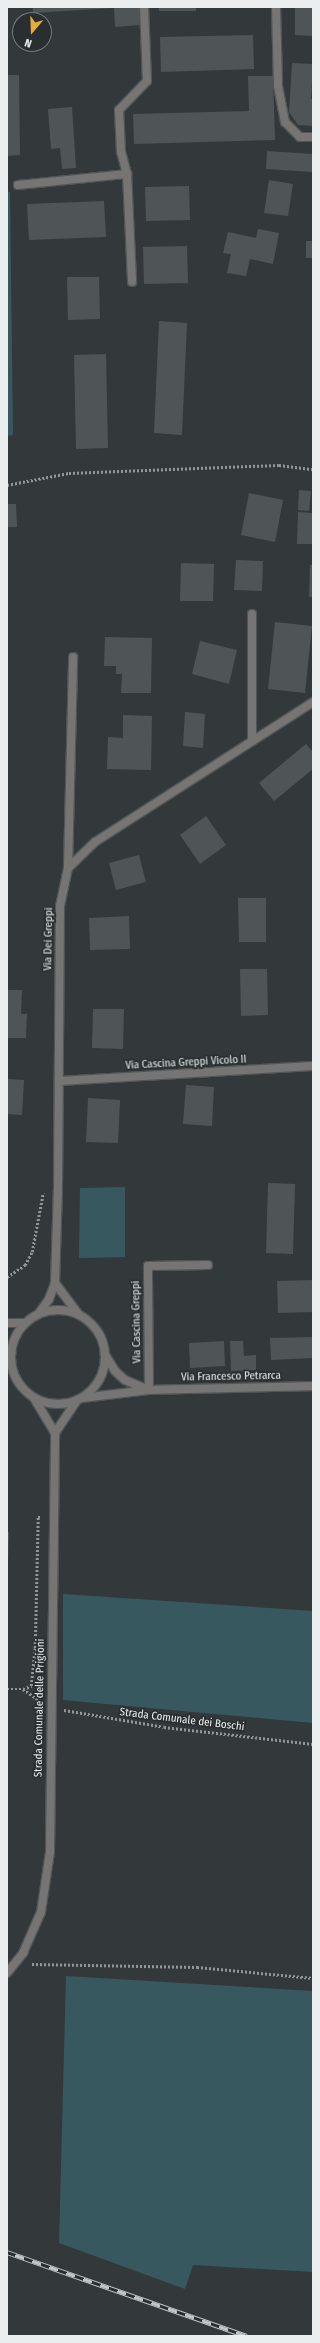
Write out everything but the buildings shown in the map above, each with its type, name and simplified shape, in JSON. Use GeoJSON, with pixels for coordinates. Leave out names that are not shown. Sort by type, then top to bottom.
{"type":"FeatureCollection","features":[{"type":"Feature","properties":{"kind":"street"},"geometry":{"type":"LineString","coordinates":[[132,282],[127,174],[121,152],[119,110],[147,81],[144,7]]}},
{"type":"Feature","properties":{"kind":"street"},"geometry":{"type":"LineString","coordinates":[[276,7],[278,86],[285,122],[300,137],[313,137]]}},
{"type":"Feature","properties":{"kind":"street"},"geometry":{"type":"LineString","coordinates":[[18,185],[127,174]]}},
{"type":"Feature","properties":{"kind":"street"},"geometry":{"type":"LineString","coordinates":[[252,614],[252,741]]}},
{"type":"Feature","properties":{"kind":"street","name":"Via Dei Greppi"},"geometry":{"type":"LineString","coordinates":[[39,1314],[50,1299],[55,1283],[59,1081],[60,906],[68,868],[73,657]]}},
{"type":"Feature","properties":{"kind":"street"},"geometry":{"type":"LineString","coordinates":[[68,868],[95,842],[313,702]]}},
{"type":"Feature","properties":{"kind":"street","name":"Via Cascina Greppi Vicolo II"},"geometry":{"type":"LineString","coordinates":[[59,1081],[313,1066]]}},
{"type":"Feature","properties":{"kind":"street","name":"Via Cascina Greppi"},"geometry":{"type":"LineString","coordinates":[[149,1390],[148,1266],[208,1265]]}},
{"type":"Feature","properties":{"kind":"street"},"geometry":{"type":"LineString","coordinates":[[55,1283],[79,1314],[90,1322],[99,1333],[106,1356],[103,1373],[94,1388],[79,1399],[66,1404],[50,1404],[34,1398],[24,1390],[9,1363],[11,1350],[16,1336],[25,1323],[39,1314],[53,1310],[69,1311],[79,1314]]}},
{"type":"Feature","properties":{"kind":"street"},"geometry":{"type":"LineString","coordinates":[[7,1323],[25,1323]]}},
{"type":"Feature","properties":{"kind":"street","name":"Via Francesco Petrarca"},"geometry":{"type":"LineString","coordinates":[[106,1356],[115,1371],[125,1380],[149,1390]]}},
{"type":"Feature","properties":{"kind":"street","name":"Via Francesco Petrarca"},"geometry":{"type":"LineString","coordinates":[[79,1399],[149,1390],[313,1386]]}},
{"type":"Feature","properties":{"kind":"street"},"geometry":{"type":"LineString","coordinates":[[34,1398],[56,1433],[79,1399]]}},
{"type":"Feature","properties":{"kind":"street","name":"Strada Comunale delle Prigioni"},"geometry":{"type":"LineString","coordinates":[[7,1973],[23,1953],[41,1912],[50,1852],[50,1706],[56,1433]]}},
{"type":"Feature","properties":{"kind":"path"},"geometry":{"type":"LineString","coordinates":[[7,485],[69,473],[279,465],[313,469]]}},
{"type":"Feature","properties":{"kind":"path"},"geometry":{"type":"LineString","coordinates":[[7,1689],[23,1690],[31,1686],[35,1648],[38,1517],[54,1518]]}},
{"type":"Feature","properties":{"kind":"path","name":"Strada Comunale dei Boschi"},"geometry":{"type":"LineString","coordinates":[[23,1690],[50,1706],[76,1714],[164,1727],[313,1744]]}},
{"type":"Feature","properties":{"kind":"path"},"geometry":{"type":"LineString","coordinates":[[14,1965],[41,1963],[198,1966],[313,1978]]}},
{"type":"Feature","properties":{"kind":"shaded area"},"geometry":{"type":"Polygon","coordinates":[[[7,192],[10,192],[13,435],[7,436],[7,192]]]}},
{"type":"Feature","properties":{"kind":"shaded area"},"geometry":{"type":"Polygon","coordinates":[[[125,1187],[125,1257],[79,1258],[80,1188],[125,1187]]]}},
{"type":"Feature","properties":{"kind":"shaded area"},"geometry":{"type":"Polygon","coordinates":[[[63,1594],[313,1611],[313,1723],[63,1700],[63,1594]]]}},
{"type":"Feature","properties":{"kind":"shaded area"},"geometry":{"type":"Polygon","coordinates":[[[66,1976],[313,1991],[313,2272],[193,2265],[185,2289],[59,2243],[66,1976]]]}},
{"type":"Feature","properties":{"kind":"railway"},"geometry":{"type":"LineString","coordinates":[[7,2252],[247,2336]]}}]}
